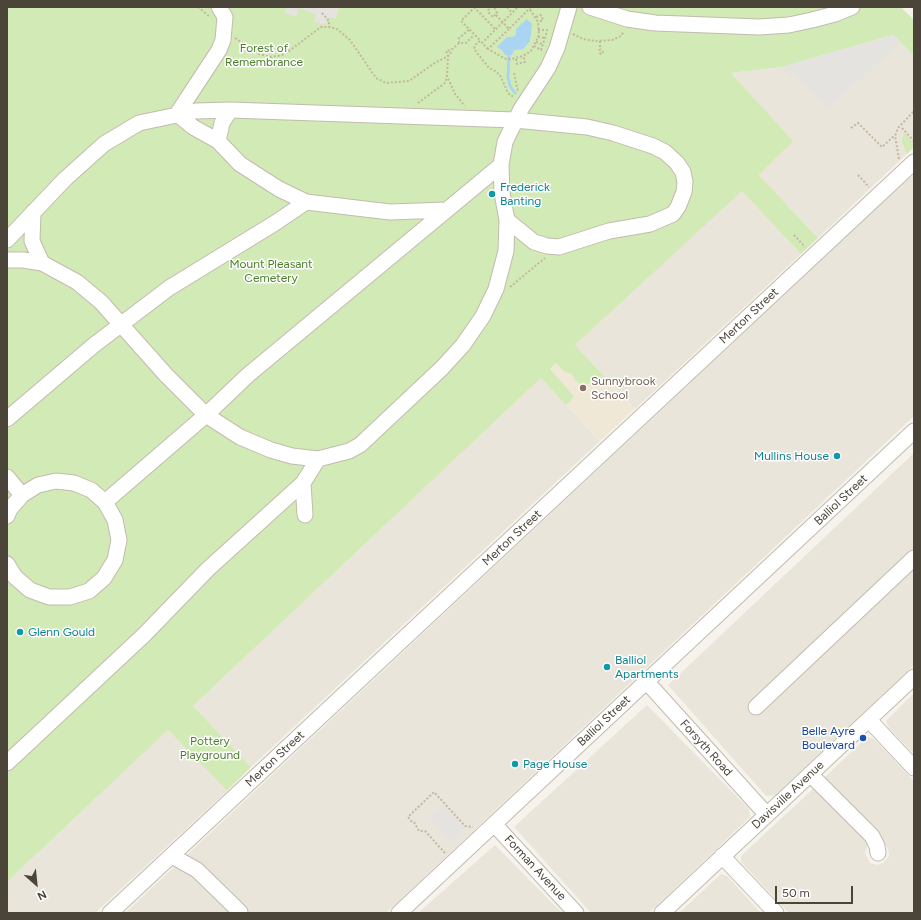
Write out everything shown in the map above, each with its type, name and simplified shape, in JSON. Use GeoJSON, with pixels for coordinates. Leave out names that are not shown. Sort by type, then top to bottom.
{"type":"FeatureCollection","features":[{"type":"Feature","properties":{"kind":"street"},"geometry":{"type":"LineString","coordinates":[[177,114],[219,50],[225,30],[225,17],[219,7]]}},
{"type":"Feature","properties":{"kind":"street"},"geometry":{"type":"LineString","coordinates":[[7,260],[42,262],[77,282],[100,302],[166,375],[206,415],[240,437],[271,450],[292,456],[318,459],[349,451],[360,445],[442,368],[463,345],[483,316],[496,289],[506,251],[507,220],[502,193],[501,165],[505,142],[515,120],[548,68],[557,48],[569,7]]}},
{"type":"Feature","properties":{"kind":"street"},"geometry":{"type":"LineString","coordinates":[[590,7],[627,19],[661,23],[759,27],[806,22],[835,14],[852,7]]}},
{"type":"Feature","properties":{"kind":"street"},"geometry":{"type":"LineString","coordinates":[[218,141],[222,123],[230,110]]}},
{"type":"Feature","properties":{"kind":"street"},"geometry":{"type":"LineString","coordinates":[[7,240],[33,212],[104,144],[140,123],[196,111],[230,110],[515,120],[587,127],[613,133],[653,146],[665,152],[677,163],[683,172],[686,182],[682,200],[673,214],[650,224],[609,231],[559,247],[547,246],[534,242],[507,220]]}},
{"type":"Feature","properties":{"kind":"street"},"geometry":{"type":"LineString","coordinates":[[177,114],[193,128],[218,141],[240,164],[279,189],[306,202],[390,212],[447,210]]}},
{"type":"Feature","properties":{"kind":"street"},"geometry":{"type":"LineString","coordinates":[[482,119],[498,129],[505,142]]}},
{"type":"Feature","properties":{"kind":"street","name":"Merton Street"},"geometry":{"type":"LineString","coordinates":[[110,913],[907,162]]}},
{"type":"Feature","properties":{"kind":"street"},"geometry":{"type":"LineString","coordinates":[[105,502],[206,415],[248,375],[501,165]]}},
{"type":"Feature","properties":{"kind":"street"},"geometry":{"type":"LineString","coordinates":[[7,419],[120,324],[169,288],[275,223],[306,202]]}},
{"type":"Feature","properties":{"kind":"street"},"geometry":{"type":"LineString","coordinates":[[33,212],[32,242],[42,262]]}},
{"type":"Feature","properties":{"kind":"street","name":"Balliol Street"},"geometry":{"type":"LineString","coordinates":[[399,913],[914,431]]}},
{"type":"Feature","properties":{"kind":"street"},"geometry":{"type":"LineString","coordinates":[[7,763],[144,635],[208,569],[303,483],[318,459]]}},
{"type":"Feature","properties":{"kind":"street"},"geometry":{"type":"LineString","coordinates":[[7,477],[22,495]]}},
{"type":"Feature","properties":{"kind":"street"},"geometry":{"type":"LineString","coordinates":[[7,516],[10,509],[22,495],[38,485],[56,481],[74,483],[92,490],[105,502],[115,520],[118,540],[115,560],[104,578],[89,591],[70,598],[49,597],[30,590],[10,575]]}},
{"type":"Feature","properties":{"kind":"street"},"geometry":{"type":"LineString","coordinates":[[303,483],[305,515]]}},
{"type":"Feature","properties":{"kind":"street"},"geometry":{"type":"LineString","coordinates":[[756,707],[914,558]]}},
{"type":"Feature","properties":{"kind":"street","name":"Davisville Avenue"},"geometry":{"type":"LineString","coordinates":[[662,913],[914,677]]}},
{"type":"Feature","properties":{"kind":"street","name":"Forsyth Road"},"geometry":{"type":"LineString","coordinates":[[646,681],[767,815]]}},
{"type":"Feature","properties":{"kind":"street"},"geometry":{"type":"LineString","coordinates":[[869,720],[914,768]]}},
{"type":"Feature","properties":{"kind":"street"},"geometry":{"type":"LineString","coordinates":[[810,774],[872,836],[877,846],[878,853]]}},
{"type":"Feature","properties":{"kind":"street","name":"Forman Avenue"},"geometry":{"type":"LineString","coordinates":[[494,824],[576,913]]}},
{"type":"Feature","properties":{"kind":"street"},"geometry":{"type":"LineString","coordinates":[[184,844],[197,870]]}},
{"type":"Feature","properties":{"kind":"street"},"geometry":{"type":"LineString","coordinates":[[172,856],[197,870],[240,912]]}},
{"type":"Feature","properties":{"kind":"street"},"geometry":{"type":"LineString","coordinates":[[722,856],[776,913]]}},
{"type":"Feature","properties":{"kind":"path"},"geometry":{"type":"LineString","coordinates":[[488,49],[530,8],[538,22],[538,37],[534,46],[523,56],[516,59],[506,59],[488,49],[468,30],[461,21],[475,7],[495,29]]}},
{"type":"Feature","properties":{"kind":"path"},"geometry":{"type":"LineString","coordinates":[[489,15],[488,8],[495,7],[497,13],[496,16]]}},
{"type":"Feature","properties":{"kind":"path"},"geometry":{"type":"LineString","coordinates":[[506,7],[512,12]]}},
{"type":"Feature","properties":{"kind":"path"},"geometry":{"type":"LineString","coordinates":[[514,73],[518,92],[511,96],[500,75],[495,70],[488,68],[474,49],[518,7]]}},
{"type":"Feature","properties":{"kind":"path"},"geometry":{"type":"LineString","coordinates":[[322,13],[329,21],[329,27]]}},
{"type":"Feature","properties":{"kind":"path"},"geometry":{"type":"LineString","coordinates":[[485,19],[489,15]]}},
{"type":"Feature","properties":{"kind":"path"},"geometry":{"type":"LineString","coordinates":[[489,15],[496,16],[509,29]]}},
{"type":"Feature","properties":{"kind":"path"},"geometry":{"type":"LineString","coordinates":[[535,17],[541,15],[543,20],[538,22]]}},
{"type":"Feature","properties":{"kind":"path"},"geometry":{"type":"LineString","coordinates":[[562,29],[583,39],[600,41],[612,40],[621,36],[625,30],[627,19]]}},
{"type":"Feature","properties":{"kind":"path"},"geometry":{"type":"LineString","coordinates":[[225,30],[259,54],[270,57],[285,54],[322,27],[337,29],[350,40],[376,78],[386,83],[409,80],[451,54],[451,50]]}},
{"type":"Feature","properties":{"kind":"path"},"geometry":{"type":"LineString","coordinates":[[459,43],[459,38],[468,30]]}},
{"type":"Feature","properties":{"kind":"path"},"geometry":{"type":"LineString","coordinates":[[534,46],[541,50],[546,38],[547,30],[538,30]]}},
{"type":"Feature","properties":{"kind":"path"},"geometry":{"type":"LineString","coordinates":[[405,116],[411,108],[445,82],[447,76],[448,56],[446,51],[451,50],[459,43],[466,43],[474,35]]}},
{"type":"Feature","properties":{"kind":"path"},"geometry":{"type":"LineString","coordinates":[[538,37],[546,38]]}},
{"type":"Feature","properties":{"kind":"path"},"geometry":{"type":"LineString","coordinates":[[600,41],[600,49]]}},
{"type":"Feature","properties":{"kind":"path"},"geometry":{"type":"LineString","coordinates":[[536,42],[543,44]]}},
{"type":"Feature","properties":{"kind":"path"},"geometry":{"type":"LineString","coordinates":[[516,59],[518,64],[525,62],[523,56]]}},
{"type":"Feature","properties":{"kind":"path"},"geometry":{"type":"LineString","coordinates":[[447,76],[455,94],[482,119]]}},
{"type":"Feature","properties":{"kind":"path"},"geometry":{"type":"LineString","coordinates":[[907,162],[895,144],[895,136],[898,128],[914,111]]}},
{"type":"Feature","properties":{"kind":"path"},"geometry":{"type":"LineString","coordinates":[[851,128],[858,124],[882,147],[895,136]]}},
{"type":"Feature","properties":{"kind":"path"},"geometry":{"type":"LineString","coordinates":[[902,128],[914,141]]}},
{"type":"Feature","properties":{"kind":"path"},"geometry":{"type":"LineString","coordinates":[[858,175],[872,189]]}},
{"type":"Feature","properties":{"kind":"path"},"geometry":{"type":"LineString","coordinates":[[794,235],[807,249]]}},
{"type":"Feature","properties":{"kind":"path"},"geometry":{"type":"LineString","coordinates":[[507,289],[559,247]]}},
{"type":"Feature","properties":{"kind":"path"},"geometry":{"type":"LineString","coordinates":[[449,857],[425,831],[419,831],[414,822],[408,817],[429,796],[434,792],[465,826],[472,826],[476,831]]}},
{"type":"Feature","properties":{"kind":"shaded area"},"geometry":{"type":"Polygon","coordinates":[[[287,7],[339,7],[336,19],[328,17],[325,25],[314,22],[316,14],[299,8],[296,17],[285,13],[287,7]]]}},
{"type":"Feature","properties":{"kind":"shaded area"},"geometry":{"type":"Polygon","coordinates":[[[893,35],[914,56],[914,147],[818,238],[759,175],[792,141],[731,73],[782,67],[893,35]]]}},
{"type":"Feature","properties":{"kind":"shaded area"},"geometry":{"type":"Polygon","coordinates":[[[893,35],[900,41],[828,110],[794,72],[790,76],[782,67],[893,35]]]}},
{"type":"Feature","properties":{"kind":"shaded area"},"geometry":{"type":"Polygon","coordinates":[[[914,175],[914,416],[386,913],[125,913],[899,187],[914,175]]]}},
{"type":"Feature","properties":{"kind":"shaded area"},"geometry":{"type":"Polygon","coordinates":[[[742,190],[801,254],[635,409],[575,345],[742,190]]]}},
{"type":"Feature","properties":{"kind":"shaded area","name":"Sunnybrook School"},"geometry":{"type":"Polygon","coordinates":[[[575,345],[635,409],[600,441],[541,378],[575,345]]]}},
{"type":"Feature","properties":{"kind":"shaded area"},"geometry":{"type":"Polygon","coordinates":[[[541,378],[600,441],[251,767],[193,706],[541,378]]]}},
{"type":"Feature","properties":{"kind":"shaded area"},"geometry":{"type":"Polygon","coordinates":[[[914,453],[914,550],[751,702],[914,564],[914,665],[775,795],[766,796],[668,685],[914,453]]]}},
{"type":"Feature","properties":{"kind":"shaded area"},"geometry":{"type":"Polygon","coordinates":[[[914,693],[914,754],[889,728],[886,721],[914,693]]]}},
{"type":"Feature","properties":{"kind":"shaded area"},"geometry":{"type":"Polygon","coordinates":[[[647,705],[749,809],[750,817],[649,913],[591,913],[514,827],[647,705]]]}},
{"type":"Feature","properties":{"kind":"shaded area"},"geometry":{"type":"Polygon","coordinates":[[[168,730],[227,791],[95,913],[7,913],[7,882],[168,730]]]}},
{"type":"Feature","properties":{"kind":"shaded area"},"geometry":{"type":"Polygon","coordinates":[[[867,737],[874,739],[914,781],[914,913],[789,913],[741,862],[741,856],[815,787],[869,840],[865,853],[870,863],[877,865],[883,863],[889,856],[888,849],[882,839],[823,779],[867,737]]]}},
{"type":"Feature","properties":{"kind":"shaded area"},"geometry":{"type":"Polygon","coordinates":[[[445,806],[465,829],[451,842],[429,816],[438,808],[445,806]]]}},
{"type":"Feature","properties":{"kind":"shaded area"},"geometry":{"type":"Polygon","coordinates":[[[495,845],[562,913],[418,913],[495,845]]]}},
{"type":"Feature","properties":{"kind":"shaded area"},"geometry":{"type":"Polygon","coordinates":[[[721,874],[727,876],[761,913],[679,913],[721,874]]]}},
{"type":"Feature","properties":{"kind":"green space","name":"Mount Pleasant Cemetery"},"geometry":{"type":"Polygon","coordinates":[[[8,7],[901,7],[914,20],[914,56],[893,35],[782,67],[731,73],[793,141],[759,175],[818,238],[801,254],[742,191],[575,345],[606,378],[596,387],[592,383],[581,385],[576,381],[572,374],[565,372],[556,363],[550,369],[574,397],[566,405],[541,378],[193,706],[251,767],[227,791],[168,730],[7,882],[8,7]]]}},
{"type":"Feature","properties":{"kind":"green space"},"geometry":{"type":"Polygon","coordinates":[[[904,132],[914,143],[914,147],[907,154],[902,142],[904,132]]]}},
{"type":"Feature","properties":{"kind":"water"},"geometry":{"type":"Polygon","coordinates":[[[527,19],[532,24],[530,41],[523,49],[514,50],[512,55],[505,55],[502,50],[497,47],[507,37],[513,37],[516,35],[516,29],[527,19]]]}},
{"type":"Feature","properties":{"kind":"waterway"},"geometry":{"type":"LineString","coordinates":[[509,55],[508,77],[510,86],[515,93]]}},
{"type":"Feature","properties":{"kind":"place","name":"Frederick Banting"},"geometry":{"type":"Point","coordinates":[492,194]}},
{"type":"Feature","properties":{"kind":"place","name":"Sunnybrook School"},"geometry":{"type":"Point","coordinates":[583,388]}},
{"type":"Feature","properties":{"kind":"place","name":"Mullins House"},"geometry":{"type":"Point","coordinates":[837,456]}},
{"type":"Feature","properties":{"kind":"place","name":"Glenn Gould"},"geometry":{"type":"Point","coordinates":[20,632]}},
{"type":"Feature","properties":{"kind":"place","name":"Balliol Apartments"},"geometry":{"type":"Point","coordinates":[607,667]}},
{"type":"Feature","properties":{"kind":"place","name":"Belle Ayre Boulevard"},"geometry":{"type":"Point","coordinates":[863,738]}},
{"type":"Feature","properties":{"kind":"place","name":"Page House"},"geometry":{"type":"Point","coordinates":[515,764]}},
{"type":"Feature","properties":{"kind":"park label","name":"Forest of Remembrance"},"geometry":{"type":"Point","coordinates":[264,55]}},
{"type":"Feature","properties":{"kind":"park label","name":"Pottery Playground"},"geometry":{"type":"Point","coordinates":[210,748]}}]}
